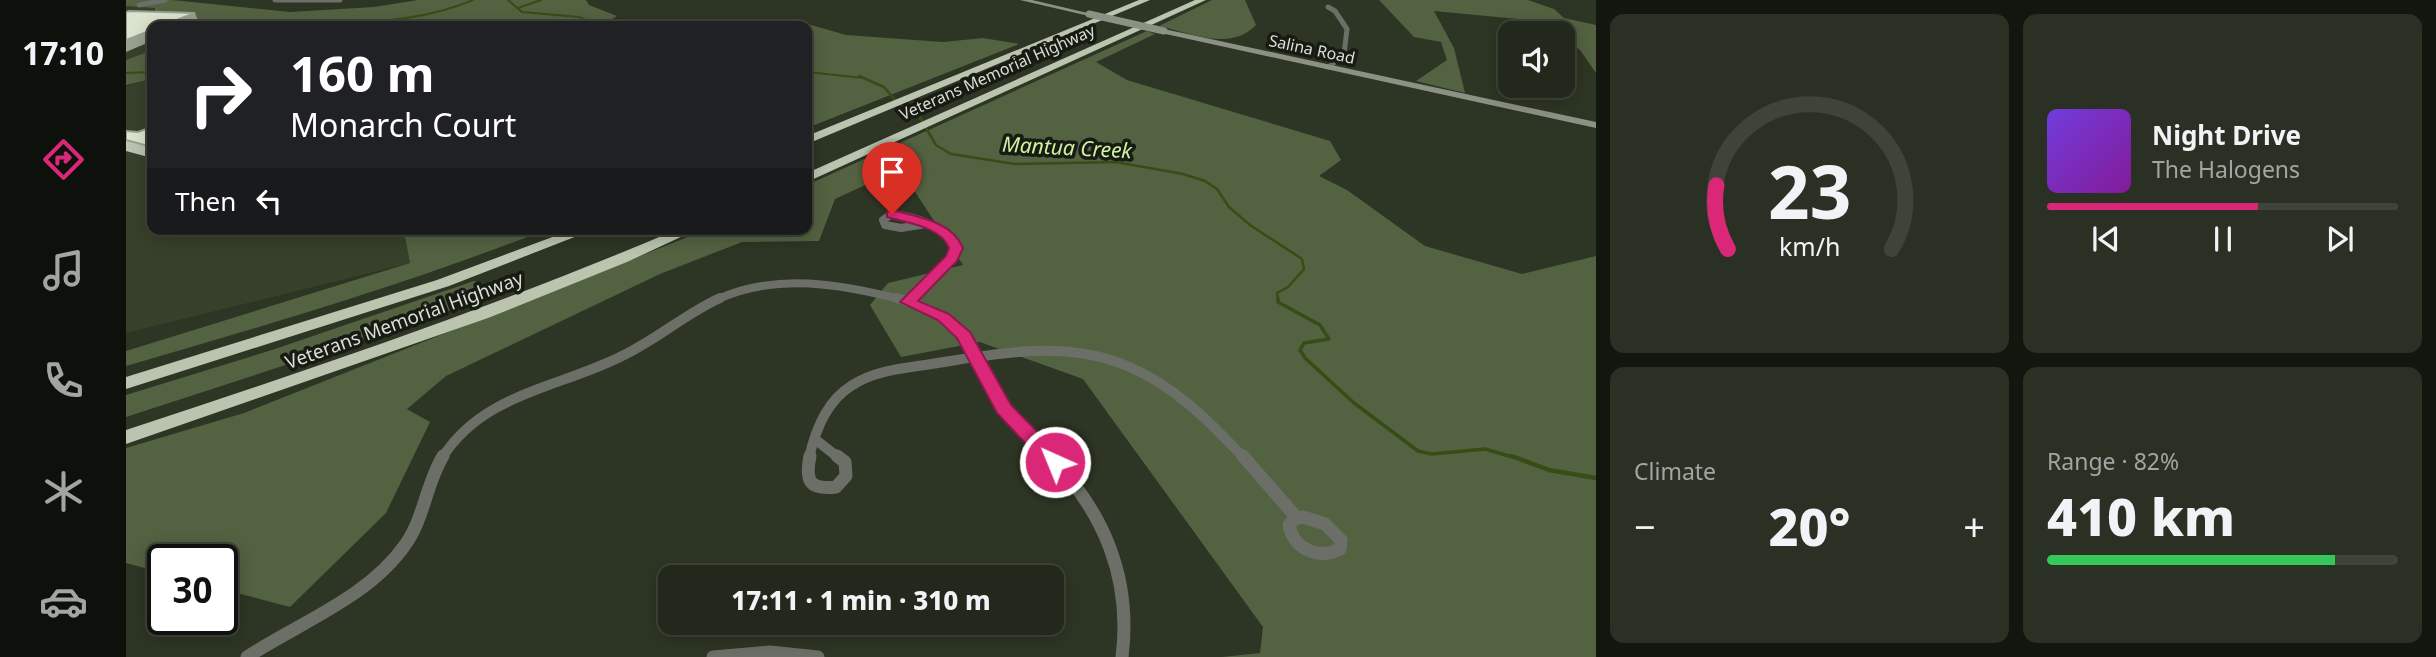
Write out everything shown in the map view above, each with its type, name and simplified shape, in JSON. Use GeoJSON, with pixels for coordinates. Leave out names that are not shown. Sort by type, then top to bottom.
{"type":"FeatureCollection","features":[{"type":"Feature","properties":{"kind":"highway","name":"Veterans Memorial Highway"},"geometry":{"type":"LineString","coordinates":[[812,138],[1146,0]]}},
{"type":"Feature","properties":{"kind":"highway","name":"Veterans Memorial Highway"},"geometry":{"type":"LineString","coordinates":[[812,176],[1202,0]]}},
{"type":"Feature","properties":{"kind":"highway","name":"Veterans Memorial Highway"},"geometry":{"type":"LineString","coordinates":[[126,383],[431,286],[571,235]]}},
{"type":"Feature","properties":{"kind":"highway","name":"Veterans Memorial Highway"},"geometry":{"type":"LineString","coordinates":[[126,438],[356,360],[555,287],[677,235]]}},
{"type":"Feature","properties":{"kind":"street"},"geometry":{"type":"LineString","coordinates":[[139,5],[165,0]]}},
{"type":"Feature","properties":{"kind":"street"},"geometry":{"type":"LineString","coordinates":[[275,0],[340,0]]}},
{"type":"Feature","properties":{"kind":"street","name":"Salina Road"},"geometry":{"type":"LineString","coordinates":[[1023,0],[1596,125]]}},
{"type":"Feature","properties":{"kind":"street"},"geometry":{"type":"LineString","coordinates":[[1328,7],[1335,11],[1347,29],[1344,54],[1329,67]]}},
{"type":"Feature","properties":{"kind":"street"},"geometry":{"type":"LineString","coordinates":[[908,302],[952,258],[956,248],[952,237],[926,224]]}},
{"type":"Feature","properties":{"kind":"street"},"geometry":{"type":"LineString","coordinates":[[247,657],[355,590],[389,564],[405,546],[415,528],[438,464],[451,444],[475,421],[513,396],[610,362],[657,337],[705,305],[746,289],[782,282],[815,282],[908,302],[943,317],[964,336],[1004,408],[1077,486],[1094,511],[1109,542],[1125,603],[1122,657]]}},
{"type":"Feature","properties":{"kind":"street"},"geometry":{"type":"LineString","coordinates":[[816,440],[848,468],[847,474],[836,487],[818,489],[807,479],[807,468],[823,417],[847,388],[864,377],[885,371],[1026,351],[1068,351],[1135,368],[1200,411],[1224,434],[1297,518]]}},
{"type":"Feature","properties":{"kind":"street"},"geometry":{"type":"LineString","coordinates":[[713,657],[770,652],[818,657]]}},
{"type":"Feature","properties":{"kind":"shaded area"},"geometry":{"type":"Polygon","coordinates":[[[126,0],[172,0],[290,12],[374,7],[418,0],[586,0],[589,5],[617,16],[610,21],[216,21],[154,17],[155,8],[126,6],[126,0]]]}},
{"type":"Feature","properties":{"kind":"shaded area"},"geometry":{"type":"Polygon","coordinates":[[[1212,0],[1245,0],[1256,25],[1235,38],[1222,39],[1197,36],[1159,26],[1212,0]]]}},
{"type":"Feature","properties":{"kind":"shaded area"},"geometry":{"type":"Polygon","coordinates":[[[1379,0],[1528,0],[1554,9],[1564,18],[1596,25],[1596,73],[1575,46],[1575,21],[1540,21],[1434,11],[1454,48],[1465,93],[1416,81],[1447,60],[1441,42],[1414,37],[1379,0]]]}},
{"type":"Feature","properties":{"kind":"shaded area"},"geometry":{"type":"Polygon","coordinates":[[[126,6],[152,7],[156,11],[154,16],[218,20],[147,21],[147,52],[126,60],[126,6]]]}},
{"type":"Feature","properties":{"kind":"shaded area"},"geometry":{"type":"Polygon","coordinates":[[[768,19],[797,21],[764,21],[768,19]]]}},
{"type":"Feature","properties":{"kind":"shaded area"},"geometry":{"type":"Polygon","coordinates":[[[812,25],[846,35],[943,42],[983,38],[1019,44],[812,126],[812,25]]]}},
{"type":"Feature","properties":{"kind":"shaded area"},"geometry":{"type":"Polygon","coordinates":[[[1147,31],[1155,34],[1096,62],[1127,80],[1330,141],[1341,160],[1319,176],[1347,190],[1425,246],[1522,274],[1596,256],[1596,657],[1222,657],[1260,653],[1263,627],[1083,379],[980,342],[901,357],[870,305],[888,283],[963,265],[900,169],[835,199],[819,241],[742,242],[660,274],[446,376],[407,409],[430,422],[386,513],[290,607],[238,593],[238,544],[147,544],[147,569],[126,563],[126,448],[244,413],[693,235],[812,235],[812,183],[1147,31]]]}},
{"type":"Feature","properties":{"kind":"shaded area"},"geometry":{"type":"Polygon","coordinates":[[[147,52],[147,80],[126,85],[126,60],[147,52]]]}},
{"type":"Feature","properties":{"kind":"shaded area"},"geometry":{"type":"Polygon","coordinates":[[[147,80],[147,235],[404,235],[410,263],[126,333],[126,86],[147,80]]]}},
{"type":"Feature","properties":{"kind":"shaded area"},"geometry":{"type":"Polygon","coordinates":[[[405,235],[532,235],[286,319],[126,366],[126,351],[410,263],[405,235]]]}},
{"type":"Feature","properties":{"kind":"shaded area"},"geometry":{"type":"Polygon","coordinates":[[[474,281],[499,292],[433,317],[126,417],[126,395],[272,350],[474,281]]]}},
{"type":"Feature","properties":{"kind":"building"},"geometry":{"type":"Polygon","coordinates":[[[126,12],[195,13],[174,21],[147,21],[147,32],[126,40],[126,12]]]}},
{"type":"Feature","properties":{"kind":"building"},"geometry":{"type":"Polygon","coordinates":[[[147,129],[147,146],[126,140],[126,131],[138,132],[147,129]]]}},
{"type":"Feature","properties":{"kind":"waterway"},"geometry":{"type":"LineString","coordinates":[[380,21],[437,12],[473,0]]}},
{"type":"Feature","properties":{"kind":"waterway","name":"Mantua Creek"},"geometry":{"type":"LineString","coordinates":[[508,0],[522,12],[579,17],[588,21]]}},
{"type":"Feature","properties":{"kind":"waterway","name":"Mantua Creek"},"geometry":{"type":"LineString","coordinates":[[518,8],[541,0]]}},
{"type":"Feature","properties":{"kind":"waterway"},"geometry":{"type":"LineString","coordinates":[[126,73],[147,72]]}},
{"type":"Feature","properties":{"kind":"waterway","name":"Mantua Creek"},"geometry":{"type":"LineString","coordinates":[[812,73],[863,78]]}},
{"type":"Feature","properties":{"kind":"waterway","name":"Mantua Creek"},"geometry":{"type":"LineString","coordinates":[[859,76],[884,87],[895,100],[914,107],[936,145],[951,154],[1015,164],[1116,162],[1183,174],[1205,181],[1217,189],[1229,207],[1250,225],[1302,259],[1304,269],[1288,287],[1277,293],[1278,300]]}},
{"type":"Feature","properties":{"kind":"waterway","name":"Mantua Creek"},"geometry":{"type":"LineString","coordinates":[[1278,300],[1320,325],[1329,339],[1304,343],[1300,350],[1305,358],[1354,403],[1418,451],[1432,454],[1485,449],[1516,458]]}},
{"type":"Feature","properties":{"kind":"waterway","name":"Mantua Creek"},"geometry":{"type":"LineString","coordinates":[[1512,456],[1549,470],[1596,478]]}},
{"type":"Feature","properties":{"kind":"route"},"geometry":{"type":"LineString","coordinates":[[892,214],[906,216],[934,227],[952,237],[956,243],[952,258],[908,302],[943,317],[964,336],[1004,408],[1055,462]]}}]}
